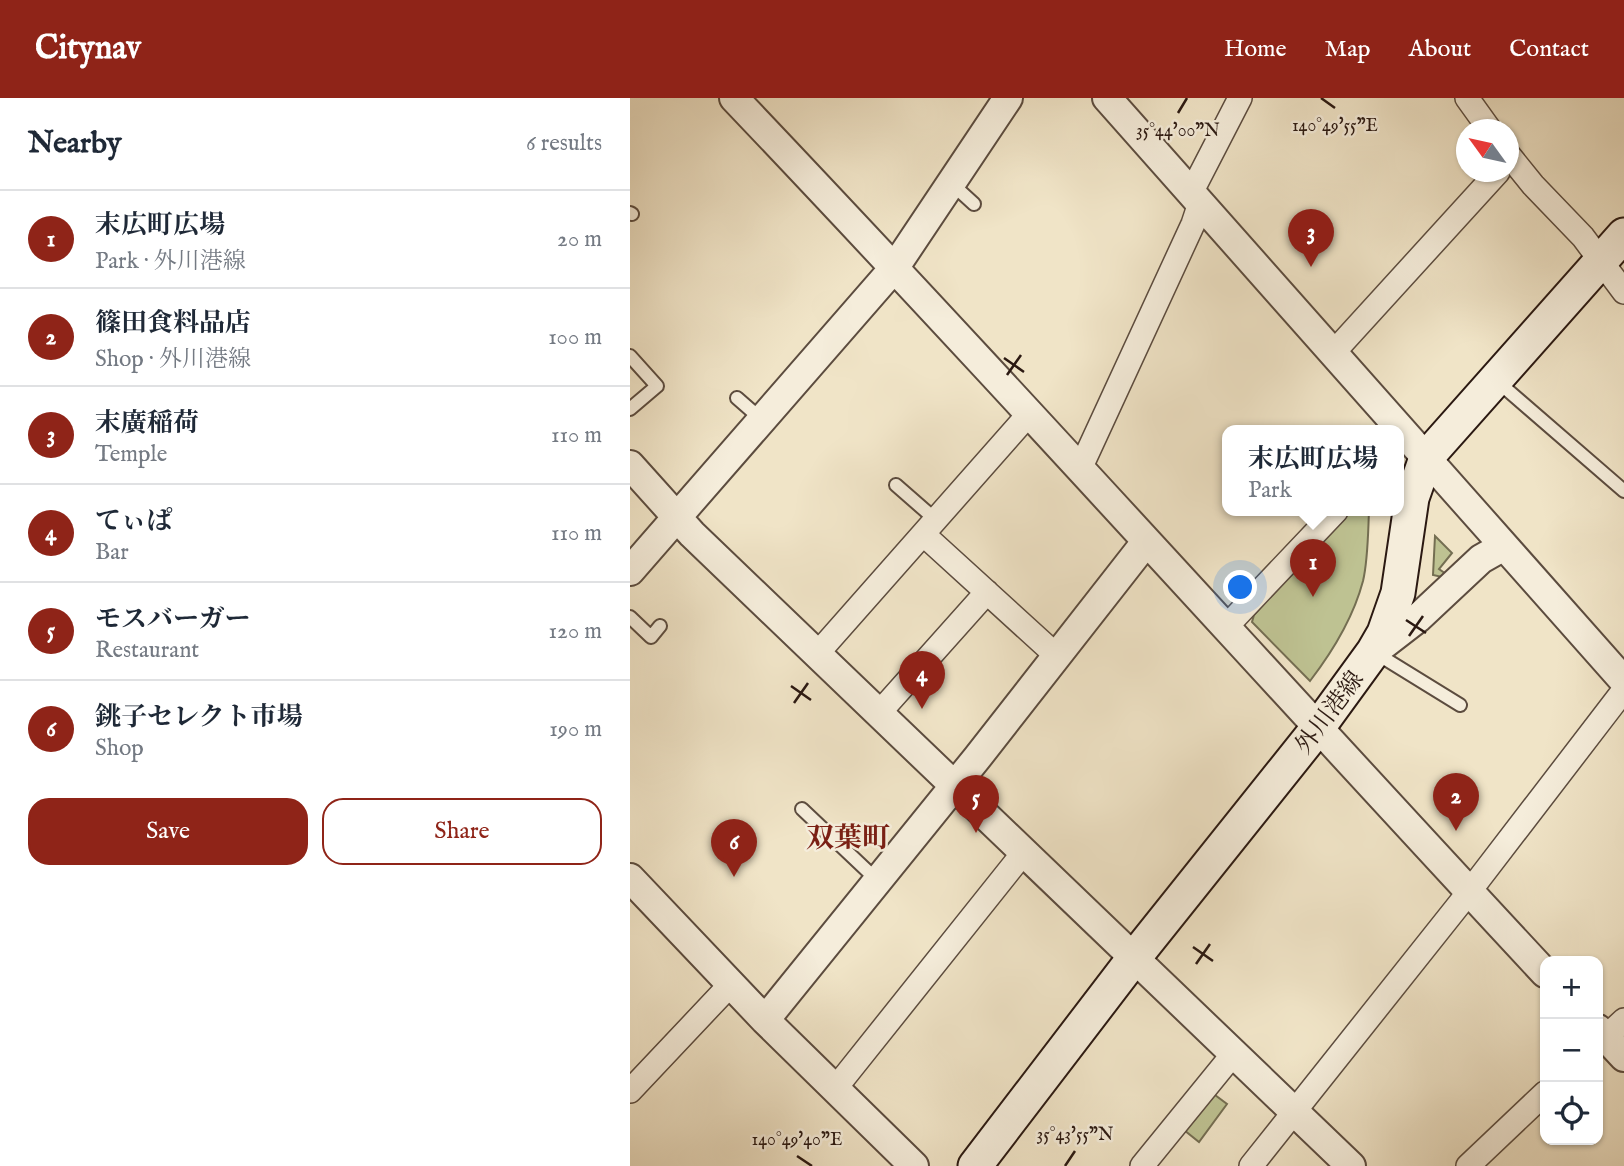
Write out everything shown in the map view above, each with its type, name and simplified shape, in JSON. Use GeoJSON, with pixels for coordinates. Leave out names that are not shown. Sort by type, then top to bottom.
{"type":"FeatureCollection","features":[{"type":"Feature","properties":{"kind":"main road","name":"外川港線"},"geometry":{"type":"LineString","coordinates":[[975,1166],[1134,958],[1317,729],[1373,652],[1384,633],[1398,593],[1412,498],[1411,447],[1496,380],[1624,235]]}},
{"type":"Feature","properties":{"kind":"street"},"geometry":{"type":"LineString","coordinates":[[734,98],[895,267],[1317,729],[1540,968]]}},
{"type":"Feature","properties":{"kind":"street"},"geometry":{"type":"LineString","coordinates":[[630,571],[895,267],[1008,98]]}},
{"type":"Feature","properties":{"kind":"street"},"geometry":{"type":"LineString","coordinates":[[1107,98],[1333,353],[1393,425]]}},
{"type":"Feature","properties":{"kind":"street"},"geometry":{"type":"LineString","coordinates":[[1080,469],[1193,224],[1195,198],[1240,98]]}},
{"type":"Feature","properties":{"kind":"street"},"geometry":{"type":"LineString","coordinates":[[1467,98],[1482,119]]}},
{"type":"Feature","properties":{"kind":"street"},"geometry":{"type":"LineString","coordinates":[[1519,174],[1601,261],[1624,292]]}},
{"type":"Feature","properties":{"kind":"street"},"geometry":{"type":"LineString","coordinates":[[1333,353],[1488,182]]}},
{"type":"Feature","properties":{"kind":"street"},"geometry":{"type":"LineString","coordinates":[[817,654],[1029,414]]}},
{"type":"Feature","properties":{"kind":"street"},"geometry":{"type":"LineString","coordinates":[[1411,447],[1504,546],[1624,681]]}},
{"type":"Feature","properties":{"kind":"street"},"geometry":{"type":"LineString","coordinates":[[630,465],[676,518],[1351,1166]]}},
{"type":"Feature","properties":{"kind":"street"},"geometry":{"type":"LineString","coordinates":[[1225,628],[1331,516]]}},
{"type":"Feature","properties":{"kind":"street"},"geometry":{"type":"LineString","coordinates":[[929,527],[987,592],[1058,657]]}},
{"type":"Feature","properties":{"kind":"street"},"geometry":{"type":"LineString","coordinates":[[765,1020],[1058,657],[1146,542]]}},
{"type":"Feature","properties":{"kind":"street"},"geometry":{"type":"LineString","coordinates":[[1373,652],[1418,618],[1481,559],[1504,546]]}},
{"type":"Feature","properties":{"kind":"street"},"geometry":{"type":"LineString","coordinates":[[879,713],[987,592]]}},
{"type":"Feature","properties":{"kind":"street"},"geometry":{"type":"LineString","coordinates":[[1251,1166],[1469,892],[1624,690]]}},
{"type":"Feature","properties":{"kind":"street"},"geometry":{"type":"LineString","coordinates":[[834,1090],[1024,852]]}},
{"type":"Feature","properties":{"kind":"street"},"geometry":{"type":"LineString","coordinates":[[630,878],[834,1090],[914,1166]]}},
{"type":"Feature","properties":{"kind":"street"},"geometry":{"type":"LineString","coordinates":[[630,1091],[731,984]]}},
{"type":"Feature","properties":{"kind":"street"},"geometry":{"type":"LineString","coordinates":[[1142,1166],[1234,1054]]}},
{"type":"Feature","properties":{"kind":"street"},"geometry":{"type":"LineString","coordinates":[[1468,1166],[1540,1098]]}},
{"type":"Feature","properties":{"kind":"lane"},"geometry":{"type":"LineString","coordinates":[[951,183],[974,204]]}},
{"type":"Feature","properties":{"kind":"lane"},"geometry":{"type":"LineString","coordinates":[[630,356],[656,386],[630,409]]}},
{"type":"Feature","properties":{"kind":"lane"},"geometry":{"type":"LineString","coordinates":[[1496,380],[1624,491]]}},
{"type":"Feature","properties":{"kind":"lane"},"geometry":{"type":"LineString","coordinates":[[737,398],[761,419]]}},
{"type":"Feature","properties":{"kind":"lane"},"geometry":{"type":"LineString","coordinates":[[896,485],[929,527]]}},
{"type":"Feature","properties":{"kind":"lane"},"geometry":{"type":"LineString","coordinates":[[630,617],[652,637],[660,626]]}},
{"type":"Feature","properties":{"kind":"lane"},"geometry":{"type":"LineString","coordinates":[[1373,652],[1460,705]]}},
{"type":"Feature","properties":{"kind":"lane"},"geometry":{"type":"LineString","coordinates":[[802,809],[878,881]]}},
{"type":"Feature","properties":{"kind":"green space"},"geometry":{"type":"Polygon","coordinates":[[[1344,516],[1369,516],[1363,581],[1354,608],[1327,658],[1310,681],[1252,622],[1254,615],[1344,516]]]}},
{"type":"Feature","properties":{"kind":"green space"},"geometry":{"type":"Polygon","coordinates":[[[1435,536],[1452,553],[1439,569],[1446,574],[1442,577],[1433,575],[1435,536]]]}},
{"type":"Feature","properties":{"kind":"green space"},"geometry":{"type":"Polygon","coordinates":[[[1211,1092],[1227,1104],[1199,1142],[1184,1130],[1211,1092]]]}},
{"type":"Feature","properties":{"kind":"place","name":"末廣稲荷"},"geometry":{"type":"Point","coordinates":[1311,267]}},
{"type":"Feature","properties":{"kind":"place","name":"末広町広場"},"geometry":{"type":"Point","coordinates":[1313,597]}},
{"type":"Feature","properties":{"kind":"place","name":"てぃぱ"},"geometry":{"type":"Point","coordinates":[922,709]}},
{"type":"Feature","properties":{"kind":"place","name":"篠田食料品店"},"geometry":{"type":"Point","coordinates":[1456,831]}},
{"type":"Feature","properties":{"kind":"place","name":"モスバーガー"},"geometry":{"type":"Point","coordinates":[976,833]}},
{"type":"Feature","properties":{"kind":"place","name":"銚子セレクト市場"},"geometry":{"type":"Point","coordinates":[734,877]}},
{"type":"Feature","properties":{"kind":"district","name":"双葉町"},"geometry":{"type":"Point","coordinates":[848,837]}}]}
